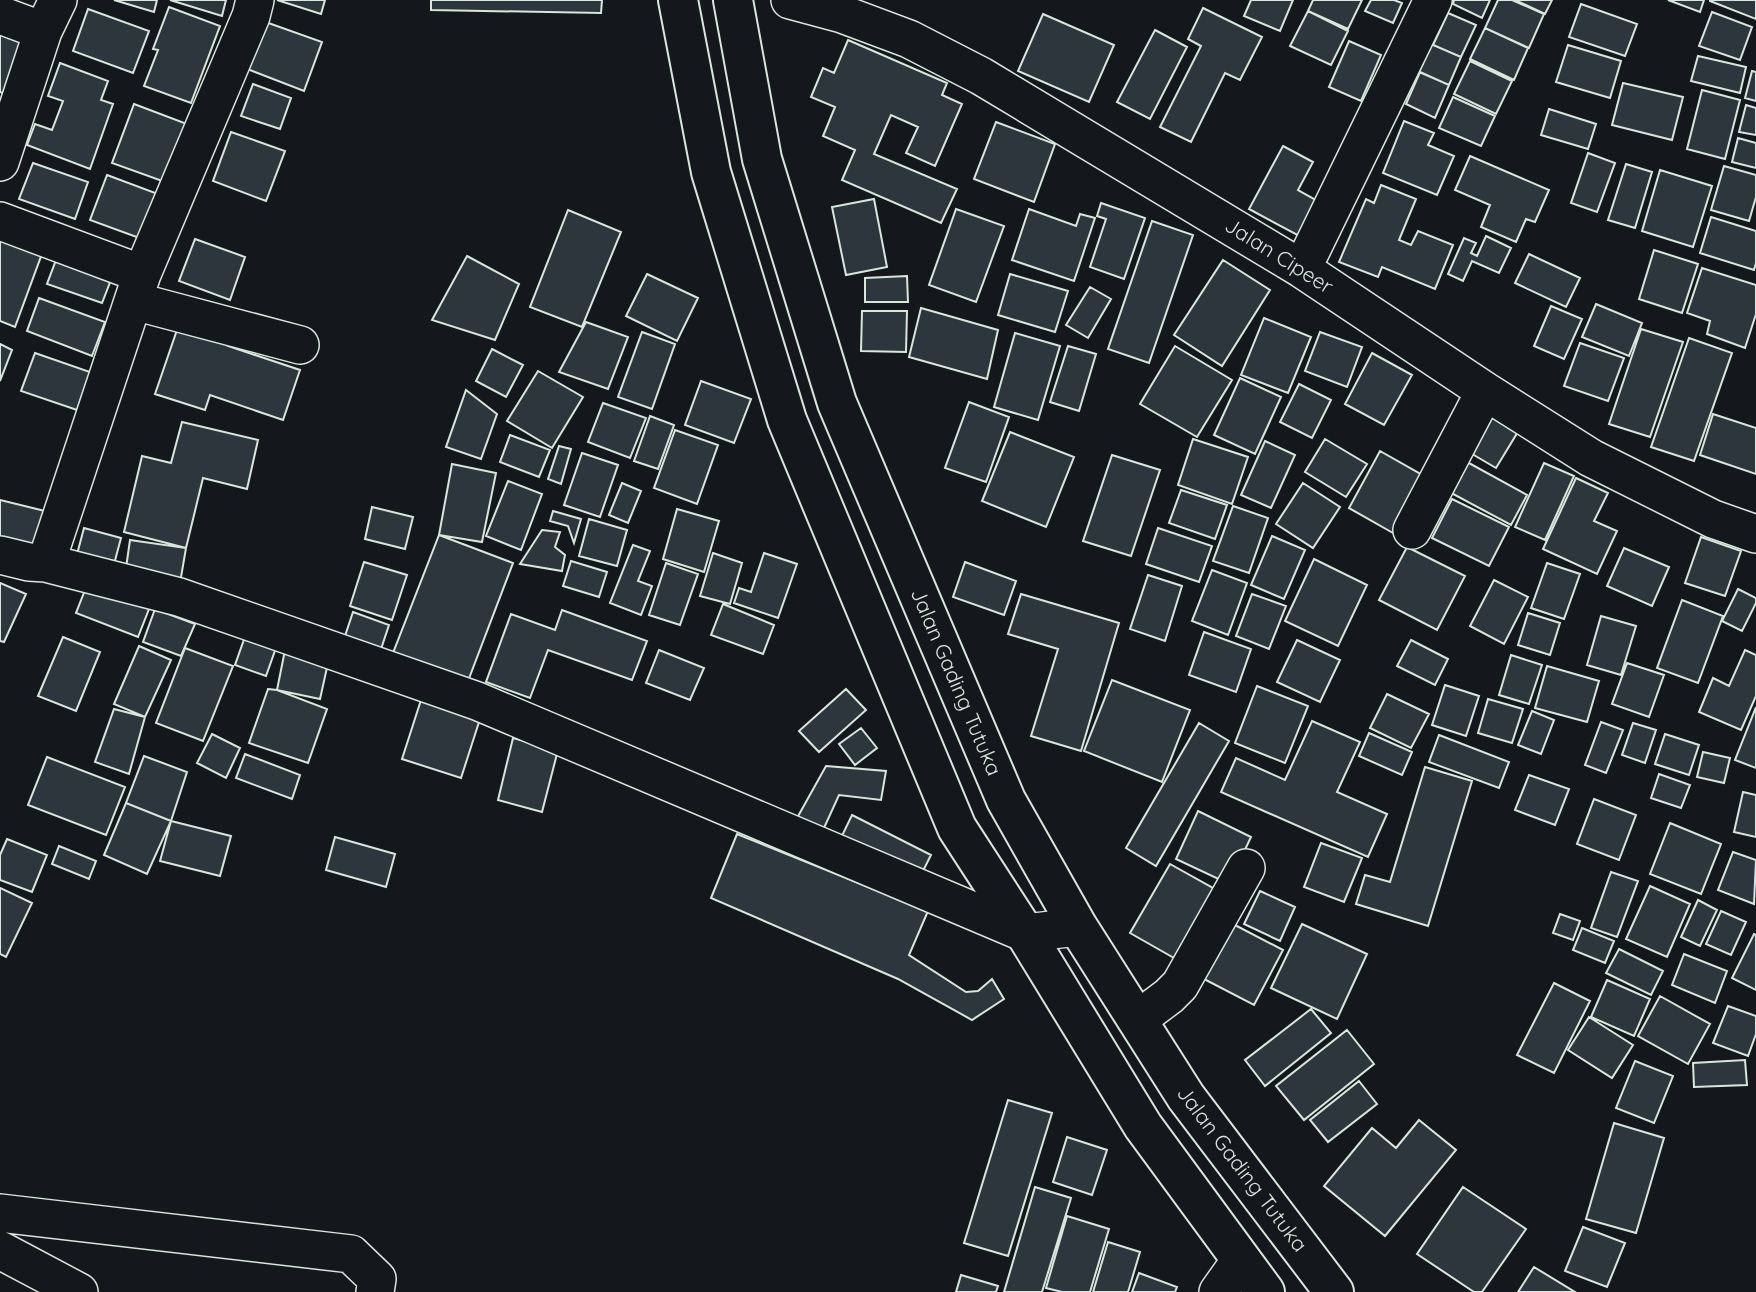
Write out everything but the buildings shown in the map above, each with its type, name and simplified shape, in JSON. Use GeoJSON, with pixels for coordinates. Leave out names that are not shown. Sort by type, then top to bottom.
{"type":"FeatureCollection","features":[{"type":"Feature","properties":{"kind":"main road"},"geometry":{"type":"LineString","coordinates":[[678,0],[711,172],[787,420],[957,828],[1143,1126],[1265,1292]]}},
{"type":"Feature","properties":{"kind":"main road","name":"Jalan Gading Tutuka"},"geometry":{"type":"LineString","coordinates":[[733,0],[762,159],[837,403],[1006,800],[1078,927],[1186,1097],[1334,1292]]}},
{"type":"Feature","properties":{"kind":"street"},"geometry":{"type":"LineString","coordinates":[[46,563],[138,288],[251,16],[254,0]]}},
{"type":"Feature","properties":{"kind":"street","name":"Jalan Cipeer"},"geometry":{"type":"LineString","coordinates":[[790,0],[842,14],[909,39],[981,76],[1302,269],[1591,458],[1713,519],[1756,534]]}},
{"type":"Feature","properties":{"kind":"street"},"geometry":{"type":"LineString","coordinates":[[1302,269],[1433,0]]}},
{"type":"Feature","properties":{"kind":"street"},"geometry":{"type":"LineString","coordinates":[[0,15],[50,15],[0,162]]}},
{"type":"Feature","properties":{"kind":"street"},"geometry":{"type":"LineString","coordinates":[[0,221],[138,288],[300,345]]}},
{"type":"Feature","properties":{"kind":"street"},"geometry":{"type":"LineString","coordinates":[[1412,530],[1485,391]]}},
{"type":"Feature","properties":{"kind":"street"},"geometry":{"type":"LineString","coordinates":[[0,555],[46,563],[179,597],[477,701],[1025,933],[1078,927]]}},
{"type":"Feature","properties":{"kind":"street"},"geometry":{"type":"LineString","coordinates":[[1138,1020],[1180,985],[1246,868]]}},
{"type":"Feature","properties":{"kind":"street"},"geometry":{"type":"LineString","coordinates":[[0,1213],[351,1254],[377,1279],[375,1292]]}},
{"type":"Feature","properties":{"kind":"street"},"geometry":{"type":"LineString","coordinates":[[0,1250],[79,1292]]}},
{"type":"Feature","properties":{"kind":"street"},"geometry":{"type":"LineString","coordinates":[[1218,1292],[1240,1261]]}}]}
